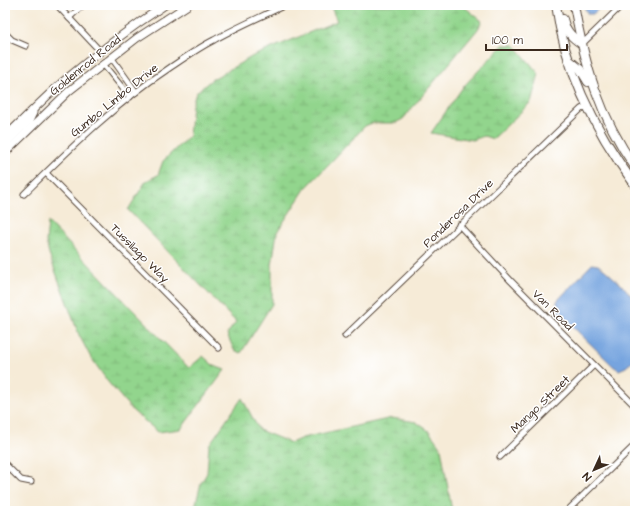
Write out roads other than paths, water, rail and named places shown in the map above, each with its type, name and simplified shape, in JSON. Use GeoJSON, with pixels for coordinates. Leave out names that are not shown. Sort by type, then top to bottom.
{"type":"FeatureCollection","features":[{"type":"Feature","properties":{"kind":"main road","name":"Goldenrod Road"},"geometry":{"type":"LineString","coordinates":[[5,137],[64,80],[124,32],[165,5]]}},
{"type":"Feature","properties":{"kind":"main road","name":"Goldenrod Road"},"geometry":{"type":"LineString","coordinates":[[5,153],[69,91],[111,57],[188,5]]}},
{"type":"Feature","properties":{"kind":"main road"},"geometry":{"type":"LineString","coordinates":[[556,5],[568,58],[587,106],[612,152],[635,185]]}},
{"type":"Feature","properties":{"kind":"main road"},"geometry":{"type":"LineString","coordinates":[[561,5],[564,25],[568,33],[582,44]]}},
{"type":"Feature","properties":{"kind":"main road"},"geometry":{"type":"LineString","coordinates":[[574,5],[592,84],[607,120],[623,150],[635,167]]}},
{"type":"Feature","properties":{"kind":"main road"},"geometry":{"type":"LineString","coordinates":[[568,58],[583,72],[601,113],[607,120]]}},
{"type":"Feature","properties":{"kind":"main road"},"geometry":{"type":"LineString","coordinates":[[5,144],[29,121],[38,104]]}},
{"type":"Feature","properties":{"kind":"street"},"geometry":{"type":"LineString","coordinates":[[57,5],[100,51]]}},
{"type":"Feature","properties":{"kind":"street"},"geometry":{"type":"LineString","coordinates":[[69,18],[83,5]]}},
{"type":"Feature","properties":{"kind":"street","name":"Gumbo Limbo Drive"},"geometry":{"type":"LineString","coordinates":[[24,194],[74,146],[130,97],[167,69],[213,40],[277,7],[285,5]]}},
{"type":"Feature","properties":{"kind":"street"},"geometry":{"type":"LineString","coordinates":[[582,44],[622,5]]}},
{"type":"Feature","properties":{"kind":"street"},"geometry":{"type":"LineString","coordinates":[[5,33],[12,40],[26,46]]}},
{"type":"Feature","properties":{"kind":"street"},"geometry":{"type":"LineString","coordinates":[[111,57],[136,92]]}},
{"type":"Feature","properties":{"kind":"street"},"geometry":{"type":"LineString","coordinates":[[103,64],[130,97]]}},
{"type":"Feature","properties":{"kind":"street"},"geometry":{"type":"LineString","coordinates":[[119,83],[126,78]]}},
{"type":"Feature","properties":{"kind":"street","name":"Ponderosa Drive"},"geometry":{"type":"LineString","coordinates":[[345,336],[459,225],[587,106]]}},
{"type":"Feature","properties":{"kind":"street","name":"Tussilago Way"},"geometry":{"type":"LineString","coordinates":[[46,173],[219,348]]}},
{"type":"Feature","properties":{"kind":"street","name":"Van Road"},"geometry":{"type":"LineString","coordinates":[[459,225],[511,281],[635,406]]}},
{"type":"Feature","properties":{"kind":"street","name":"Mango Street"},"geometry":{"type":"LineString","coordinates":[[500,458],[594,365]]}},
{"type":"Feature","properties":{"kind":"street"},"geometry":{"type":"LineString","coordinates":[[567,511],[635,445]]}},
{"type":"Feature","properties":{"kind":"street"},"geometry":{"type":"LineString","coordinates":[[5,464],[21,480],[31,482]]}},
{"type":"Feature","properties":{"kind":"street"},"geometry":{"type":"LineString","coordinates":[[5,507],[9,511]]}},
{"type":"Feature","properties":{"kind":"water"},"geometry":{"type":"Polygon","coordinates":[[[583,5],[603,5],[593,14],[588,14],[583,5]]]}},
{"type":"Feature","properties":{"kind":"water"},"geometry":{"type":"Polygon","coordinates":[[[592,264],[598,265],[605,270],[623,286],[635,300],[635,359],[626,367],[619,370],[613,366],[566,320],[557,309],[557,301],[592,264]]]}}]}
